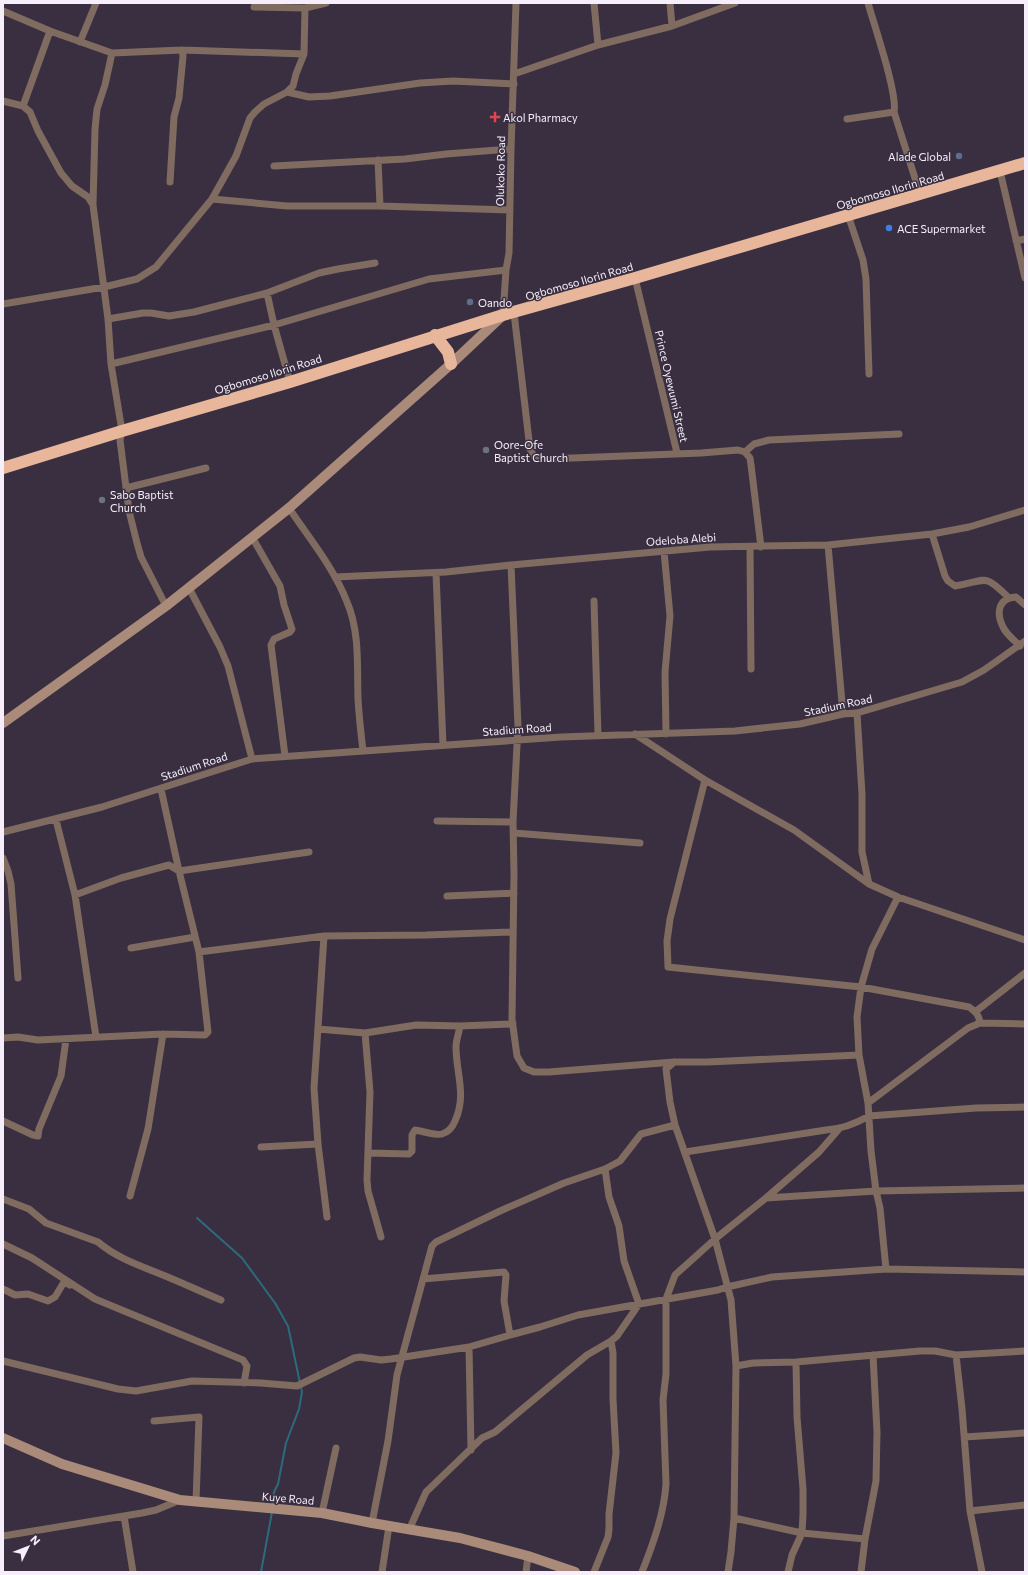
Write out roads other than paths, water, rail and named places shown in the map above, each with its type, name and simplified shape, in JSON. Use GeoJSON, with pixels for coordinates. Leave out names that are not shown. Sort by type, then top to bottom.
{"type":"FeatureCollection","features":[{"type":"Feature","properties":{"kind":"highway","name":"Ogbomoso Ilorin Road"},"geometry":{"type":"LineString","coordinates":[[3,468],[122,431],[290,382],[435,335],[635,278],[1025,163]]}},
{"type":"Feature","properties":{"kind":"highway"},"geometry":{"type":"LineString","coordinates":[[435,335],[448,352],[451,364]]}},
{"type":"Feature","properties":{"kind":"main road"},"geometry":{"type":"LineString","coordinates":[[3,721],[166,606],[252,538],[289,508],[509,314]]}},
{"type":"Feature","properties":{"kind":"main road","name":"Kuye Road"},"geometry":{"type":"LineString","coordinates":[[3,1438],[62,1464],[180,1500],[322,1513],[475,1541],[528,1556],[575,1572]]}},
{"type":"Feature","properties":{"kind":"street"},"geometry":{"type":"LineString","coordinates":[[80,42],[96,3]]}},
{"type":"Feature","properties":{"kind":"street"},"geometry":{"type":"LineString","coordinates":[[254,7],[305,8],[325,3]]}},
{"type":"Feature","properties":{"kind":"street","name":"Olukoko Road"},"geometry":{"type":"LineString","coordinates":[[516,3],[509,253],[506,270],[509,314],[530,449],[534,456],[547,459],[677,454]]}},
{"type":"Feature","properties":{"kind":"street"},"geometry":{"type":"LineString","coordinates":[[594,3],[598,45]]}},
{"type":"Feature","properties":{"kind":"street"},"geometry":{"type":"LineString","coordinates":[[670,3],[672,26]]}},
{"type":"Feature","properties":{"kind":"street"},"geometry":{"type":"LineString","coordinates":[[514,74],[598,45],[672,26],[735,3]]}},
{"type":"Feature","properties":{"kind":"street"},"geometry":{"type":"LineString","coordinates":[[868,3],[892,91],[895,106],[894,112],[920,194]]}},
{"type":"Feature","properties":{"kind":"street"},"geometry":{"type":"LineString","coordinates":[[3,304],[104,287],[137,279],[156,267],[212,199],[236,156],[250,118],[264,104],[287,92],[293,86],[304,54],[305,8]]}},
{"type":"Feature","properties":{"kind":"street"},"geometry":{"type":"LineString","coordinates":[[3,11],[50,31],[112,53],[182,50],[304,54]]}},
{"type":"Feature","properties":{"kind":"street"},"geometry":{"type":"LineString","coordinates":[[23,106],[50,31]]}},
{"type":"Feature","properties":{"kind":"street"},"geometry":{"type":"LineString","coordinates":[[170,182],[174,117],[179,98],[183,56],[182,50]]}},
{"type":"Feature","properties":{"kind":"street"},"geometry":{"type":"LineString","coordinates":[[112,53],[105,85],[97,109],[95,129],[94,205],[108,319],[111,364],[122,431],[120,440],[129,511],[141,557],[166,606]]}},
{"type":"Feature","properties":{"kind":"street"},"geometry":{"type":"LineString","coordinates":[[287,92],[309,97],[330,96],[453,81],[514,84]]}},
{"type":"Feature","properties":{"kind":"street"},"geometry":{"type":"LineString","coordinates":[[3,101],[23,106],[30,112],[38,131],[61,173],[72,186],[88,197],[94,205]]}},
{"type":"Feature","properties":{"kind":"street"},"geometry":{"type":"LineString","coordinates":[[847,119],[894,112]]}},
{"type":"Feature","properties":{"kind":"street"},"geometry":{"type":"LineString","coordinates":[[274,166],[511,150]]}},
{"type":"Feature","properties":{"kind":"street"},"geometry":{"type":"LineString","coordinates":[[378,160],[380,206]]}},
{"type":"Feature","properties":{"kind":"street"},"geometry":{"type":"LineString","coordinates":[[1000,171],[1025,278]]}},
{"type":"Feature","properties":{"kind":"street"},"geometry":{"type":"LineString","coordinates":[[212,199],[288,206],[380,206],[510,210]]}},
{"type":"Feature","properties":{"kind":"street"},"geometry":{"type":"LineString","coordinates":[[848,215],[863,260],[866,279],[869,374]]}},
{"type":"Feature","properties":{"kind":"street"},"geometry":{"type":"LineString","coordinates":[[1016,241],[1025,239]]}},
{"type":"Feature","properties":{"kind":"street"},"geometry":{"type":"LineString","coordinates":[[108,319],[151,313],[169,316],[194,312],[267,293],[319,273],[338,268],[375,263]]}},
{"type":"Feature","properties":{"kind":"street"},"geometry":{"type":"LineString","coordinates":[[111,364],[274,325],[429,279],[506,270]]}},
{"type":"Feature","properties":{"kind":"street","name":"Prince Oyewumi Street"},"geometry":{"type":"LineString","coordinates":[[635,278],[677,454],[738,450],[745,452]]}},
{"type":"Feature","properties":{"kind":"street"},"geometry":{"type":"LineString","coordinates":[[267,293],[274,325],[290,382]]}},
{"type":"Feature","properties":{"kind":"street"},"geometry":{"type":"LineString","coordinates":[[761,546],[750,458],[745,452],[754,444],[769,440],[899,434]]}},
{"type":"Feature","properties":{"kind":"street"},"geometry":{"type":"LineString","coordinates":[[126,488],[206,468]]}},
{"type":"Feature","properties":{"kind":"street"},"geometry":{"type":"LineString","coordinates":[[289,508],[335,577],[348,603],[354,625],[363,751]]}},
{"type":"Feature","properties":{"kind":"street","name":"Odeloba Alebi"},"geometry":{"type":"LineString","coordinates":[[335,577],[436,573],[710,547],[828,545],[932,534],[969,527],[1025,510]]}},
{"type":"Feature","properties":{"kind":"street"},"geometry":{"type":"LineString","coordinates":[[932,534],[945,576],[948,581],[955,586],[980,580],[991,581],[1008,597],[1016,597],[1025,605]]}},
{"type":"Feature","properties":{"kind":"street"},"geometry":{"type":"LineString","coordinates":[[252,538],[280,586],[284,605],[292,629],[290,632],[274,639],[271,645],[285,756]]}},
{"type":"Feature","properties":{"kind":"street"},"geometry":{"type":"LineString","coordinates":[[828,545],[843,714]]}},
{"type":"Feature","properties":{"kind":"street"},"geometry":{"type":"LineString","coordinates":[[750,547],[751,669]]}},
{"type":"Feature","properties":{"kind":"street"},"geometry":{"type":"LineString","coordinates":[[664,551],[670,616],[665,672],[666,734]]}},
{"type":"Feature","properties":{"kind":"street"},"geometry":{"type":"LineString","coordinates":[[511,565],[518,726],[516,740],[514,822],[513,1024],[517,1056],[524,1068],[534,1072],[549,1072],[674,1062],[707,1062],[859,1055]]}},
{"type":"Feature","properties":{"kind":"street"},"geometry":{"type":"LineString","coordinates":[[436,573],[443,745]]}},
{"type":"Feature","properties":{"kind":"street"},"geometry":{"type":"LineString","coordinates":[[188,588],[220,647],[228,666],[252,759]]}},
{"type":"Feature","properties":{"kind":"street"},"geometry":{"type":"LineString","coordinates":[[1008,597],[1001,604],[998,614],[1003,628],[1022,643]]}},
{"type":"Feature","properties":{"kind":"street"},"geometry":{"type":"LineString","coordinates":[[594,601],[598,735]]}},
{"type":"Feature","properties":{"kind":"street","name":"Stadium Road"},"geometry":{"type":"LineString","coordinates":[[3,832],[56,820],[161,789],[252,759],[516,740],[598,735],[666,734],[769,728],[800,724],[843,714],[856,713],[962,682],[984,670],[1022,643]]}},
{"type":"Feature","properties":{"kind":"street"},"geometry":{"type":"LineString","coordinates":[[856,713],[862,794],[862,852],[869,884]]}},
{"type":"Feature","properties":{"kind":"street"},"geometry":{"type":"LineString","coordinates":[[635,734],[705,780],[794,830],[869,884],[898,897],[1025,940]]}},
{"type":"Feature","properties":{"kind":"street"},"geometry":{"type":"LineString","coordinates":[[705,780],[670,919],[667,941],[668,967],[862,987],[969,1008],[976,1012],[980,1023]]}},
{"type":"Feature","properties":{"kind":"street"},"geometry":{"type":"LineString","coordinates":[[3,1038],[18,1037],[38,1040],[163,1034],[207,1034],[199,952],[161,789]]}},
{"type":"Feature","properties":{"kind":"street"},"geometry":{"type":"LineString","coordinates":[[56,820],[75,895],[96,1037]]}},
{"type":"Feature","properties":{"kind":"street"},"geometry":{"type":"LineString","coordinates":[[437,821],[514,822]]}},
{"type":"Feature","properties":{"kind":"street"},"geometry":{"type":"LineString","coordinates":[[514,834],[640,843]]}},
{"type":"Feature","properties":{"kind":"street"},"geometry":{"type":"LineString","coordinates":[[75,895],[121,878],[168,865],[179,871],[309,852]]}},
{"type":"Feature","properties":{"kind":"street"},"geometry":{"type":"LineString","coordinates":[[3,858],[11,884],[18,978]]}},
{"type":"Feature","properties":{"kind":"street"},"geometry":{"type":"LineString","coordinates":[[447,896],[514,894]]}},
{"type":"Feature","properties":{"kind":"street"},"geometry":{"type":"LineString","coordinates":[[886,1269],[880,1208],[876,1191],[871,1151],[868,1103],[859,1055],[857,1017],[862,987],[872,949],[898,897]]}},
{"type":"Feature","properties":{"kind":"street"},"geometry":{"type":"LineString","coordinates":[[199,952],[324,936],[514,932]]}},
{"type":"Feature","properties":{"kind":"street"},"geometry":{"type":"LineString","coordinates":[[324,936],[314,1088],[318,1144],[327,1217]]}},
{"type":"Feature","properties":{"kind":"street"},"geometry":{"type":"LineString","coordinates":[[131,948],[195,937]]}},
{"type":"Feature","properties":{"kind":"street"},"geometry":{"type":"LineString","coordinates":[[976,1012],[1025,973]]}},
{"type":"Feature","properties":{"kind":"street"},"geometry":{"type":"LineString","coordinates":[[868,1103],[968,1028],[980,1023],[1025,1024]]}},
{"type":"Feature","properties":{"kind":"street"},"geometry":{"type":"LineString","coordinates":[[318,1029],[365,1033],[416,1025],[460,1026],[513,1024]]}},
{"type":"Feature","properties":{"kind":"street"},"geometry":{"type":"LineString","coordinates":[[368,1153],[409,1154],[412,1151],[412,1135],[415,1130],[441,1134],[446,1133],[452,1127],[460,1108],[461,1083],[456,1046],[460,1026]]}},
{"type":"Feature","properties":{"kind":"street"},"geometry":{"type":"LineString","coordinates":[[365,1033],[370,1092],[367,1180],[368,1191],[381,1237]]}},
{"type":"Feature","properties":{"kind":"street"},"geometry":{"type":"LineString","coordinates":[[130,1196],[148,1129],[163,1034]]}},
{"type":"Feature","properties":{"kind":"street"},"geometry":{"type":"LineString","coordinates":[[3,1121],[38,1136],[39,1129],[61,1076],[66,1039]]}},
{"type":"Feature","properties":{"kind":"street"},"geometry":{"type":"LineString","coordinates":[[674,1062],[666,1069],[666,1074],[675,1125],[715,1239],[731,1300],[736,1366],[734,1518],[728,1572]]}},
{"type":"Feature","properties":{"kind":"street"},"geometry":{"type":"LineString","coordinates":[[685,1152],[839,1129],[855,1124],[869,1116],[976,1108],[1025,1107]]}},
{"type":"Feature","properties":{"kind":"street"},"geometry":{"type":"LineString","coordinates":[[372,1523],[388,1441],[397,1375],[403,1357],[422,1278],[432,1246],[436,1242],[500,1210],[557,1186],[605,1169],[620,1161],[641,1134],[675,1125]]}},
{"type":"Feature","properties":{"kind":"street"},"geometry":{"type":"LineString","coordinates":[[642,1572],[653,1545],[665,1496],[666,1462],[663,1400],[666,1374],[666,1299],[675,1275],[715,1239],[766,1198],[819,1152],[839,1129]]}},
{"type":"Feature","properties":{"kind":"street"},"geometry":{"type":"LineString","coordinates":[[260,1147],[318,1144]]}},
{"type":"Feature","properties":{"kind":"street"},"geometry":{"type":"LineString","coordinates":[[605,1169],[609,1197],[619,1226],[624,1261],[639,1304]]}},
{"type":"Feature","properties":{"kind":"street"},"geometry":{"type":"LineString","coordinates":[[766,1198],[876,1191],[1025,1188]]}},
{"type":"Feature","properties":{"kind":"street"},"geometry":{"type":"LineString","coordinates":[[3,1199],[29,1209],[46,1223],[98,1242],[105,1248],[136,1265],[169,1277],[221,1300]]}},
{"type":"Feature","properties":{"kind":"street"},"geometry":{"type":"LineString","coordinates":[[3,1244],[32,1258],[95,1299],[243,1360],[247,1366],[244,1382]]}},
{"type":"Feature","properties":{"kind":"street"},"geometry":{"type":"LineString","coordinates":[[3,1361],[127,1390],[149,1389],[192,1382],[244,1382],[297,1386],[360,1357],[381,1360],[469,1347],[540,1328],[578,1315],[718,1290],[728,1286],[772,1277],[886,1269],[1025,1272]]}},
{"type":"Feature","properties":{"kind":"street"},"geometry":{"type":"LineString","coordinates":[[422,1278],[504,1272],[506,1275],[504,1301],[510,1335]]}},
{"type":"Feature","properties":{"kind":"street"},"geometry":{"type":"LineString","coordinates":[[3,1289],[15,1295],[28,1294],[48,1301],[55,1297],[64,1282],[79,1289]]}},
{"type":"Feature","properties":{"kind":"street"},"geometry":{"type":"LineString","coordinates":[[409,1530],[426,1492],[482,1438],[495,1432],[587,1355],[617,1336],[639,1304]]}},
{"type":"Feature","properties":{"kind":"street"},"geometry":{"type":"LineString","coordinates":[[594,1572],[608,1538],[609,1514],[616,1453],[613,1399],[613,1353],[611,1341]]}},
{"type":"Feature","properties":{"kind":"street"},"geometry":{"type":"LineString","coordinates":[[469,1347],[471,1450]]}},
{"type":"Feature","properties":{"kind":"street"},"geometry":{"type":"LineString","coordinates":[[736,1366],[753,1363],[796,1362],[920,1351],[935,1351],[956,1355],[1025,1351]]}},
{"type":"Feature","properties":{"kind":"street"},"geometry":{"type":"LineString","coordinates":[[861,1572],[865,1539],[876,1481],[877,1432],[873,1355]]}},
{"type":"Feature","properties":{"kind":"street"},"geometry":{"type":"LineString","coordinates":[[956,1355],[965,1437],[970,1511],[982,1572]]}},
{"type":"Feature","properties":{"kind":"street"},"geometry":{"type":"LineString","coordinates":[[788,1572],[792,1555],[802,1533],[803,1489],[798,1425],[796,1362]]}},
{"type":"Feature","properties":{"kind":"street"},"geometry":{"type":"LineString","coordinates":[[154,1421],[199,1417],[196,1501]]}},
{"type":"Feature","properties":{"kind":"street"},"geometry":{"type":"LineString","coordinates":[[965,1437],[1025,1433]]}},
{"type":"Feature","properties":{"kind":"street"},"geometry":{"type":"LineString","coordinates":[[322,1513],[336,1448]]}},
{"type":"Feature","properties":{"kind":"street"},"geometry":{"type":"LineString","coordinates":[[3,1536],[156,1510],[180,1500]]}},
{"type":"Feature","properties":{"kind":"street"},"geometry":{"type":"LineString","coordinates":[[970,1511],[1025,1505]]}},
{"type":"Feature","properties":{"kind":"street"},"geometry":{"type":"LineString","coordinates":[[124,1516],[133,1572]]}},
{"type":"Feature","properties":{"kind":"street"},"geometry":{"type":"LineString","coordinates":[[734,1518],[802,1533],[865,1539]]}},
{"type":"Feature","properties":{"kind":"street"},"geometry":{"type":"LineString","coordinates":[[382,1572],[389,1526]]}},
{"type":"Feature","properties":{"kind":"street"},"geometry":{"type":"LineString","coordinates":[[526,1572],[528,1556]]}},
{"type":"Feature","properties":{"kind":"waterway"},"geometry":{"type":"LineString","coordinates":[[197,1218],[242,1258],[275,1303],[288,1326],[300,1383]]}},
{"type":"Feature","properties":{"kind":"waterway"},"geometry":{"type":"LineString","coordinates":[[272,1506],[286,1443],[299,1409],[302,1392],[301,1387]]}},
{"type":"Feature","properties":{"kind":"waterway"},"geometry":{"type":"LineString","coordinates":[[261,1572],[272,1512]]}},
{"type":"Feature","properties":{"kind":"place","name":"Akol Pharmacy"},"geometry":{"type":"Point","coordinates":[495,117]}},
{"type":"Feature","properties":{"kind":"place","name":"Alade Global"},"geometry":{"type":"Point","coordinates":[959,156]}},
{"type":"Feature","properties":{"kind":"place","name":"ACE Supermarket"},"geometry":{"type":"Point","coordinates":[889,228]}},
{"type":"Feature","properties":{"kind":"place","name":"Oando"},"geometry":{"type":"Point","coordinates":[470,302]}},
{"type":"Feature","properties":{"kind":"place","name":"Oore-Ofe Baptist Church"},"geometry":{"type":"Point","coordinates":[486,450]}},
{"type":"Feature","properties":{"kind":"place","name":"Sabo Baptist Church"},"geometry":{"type":"Point","coordinates":[102,500]}}]}
